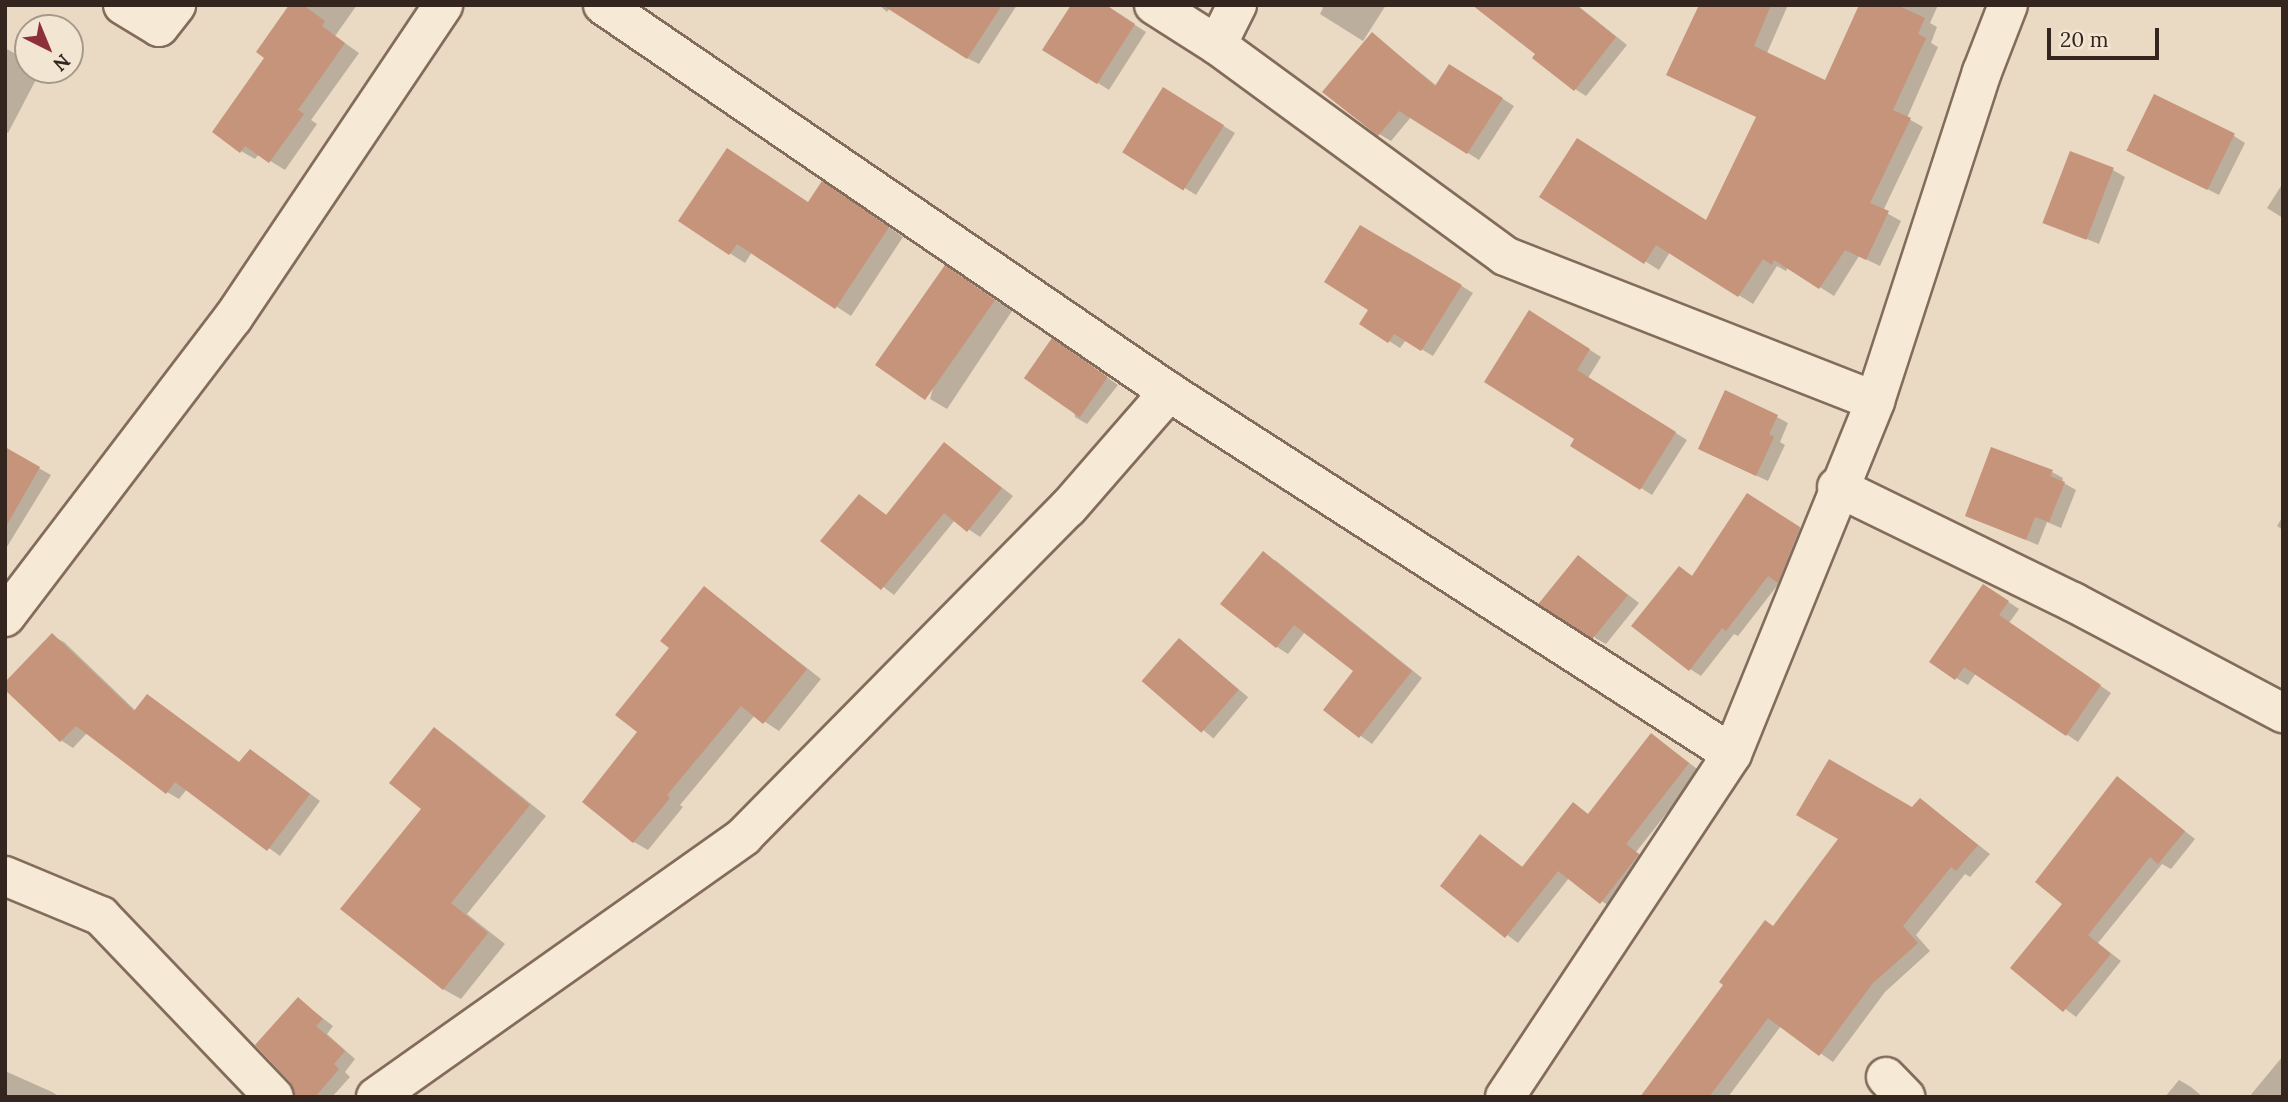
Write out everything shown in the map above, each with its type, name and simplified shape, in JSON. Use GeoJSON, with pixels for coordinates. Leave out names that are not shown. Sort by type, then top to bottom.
{"type":"FeatureCollection","features":[{"type":"Feature","properties":{"kind":"street"},"geometry":{"type":"LineString","coordinates":[[123,5],[159,27],[176,5]]}},
{"type":"Feature","properties":{"kind":"street"},"geometry":{"type":"LineString","coordinates":[[5,617],[233,318],[443,5]]}},
{"type":"Feature","properties":{"kind":"street"},"geometry":{"type":"LineString","coordinates":[[603,5],[1169,392],[1732,754]]}},
{"type":"Feature","properties":{"kind":"street"},"geometry":{"type":"LineString","coordinates":[[1153,5],[1217,45],[1505,256],[1875,401]]}},
{"type":"Feature","properties":{"kind":"street"},"geometry":{"type":"LineString","coordinates":[[1217,45],[1237,5]]}},
{"type":"Feature","properties":{"kind":"street"},"geometry":{"type":"LineString","coordinates":[[1506,1097],[1732,754],[1837,487],[1875,401],[1982,72],[2008,5]]}},
{"type":"Feature","properties":{"kind":"street"},"geometry":{"type":"LineString","coordinates":[[376,1097],[744,836],[1068,508],[1169,392]]}},
{"type":"Feature","properties":{"kind":"street"},"geometry":{"type":"LineString","coordinates":[[1837,487],[2073,602],[2283,713]]}},
{"type":"Feature","properties":{"kind":"street"},"geometry":{"type":"LineString","coordinates":[[5,876],[101,916],[274,1097]]}},
{"type":"Feature","properties":{"kind":"building"},"geometry":{"type":"Polygon","coordinates":[[[289,5],[303,5],[325,21],[322,26],[345,43],[298,110],[304,114],[269,163],[245,146],[240,153],[212,132],[264,58],[256,52],[289,5]]]}},
{"type":"Feature","properties":{"kind":"building"},"geometry":{"type":"Polygon","coordinates":[[[882,5],[1002,5],[967,59],[882,5]]]}},
{"type":"Feature","properties":{"kind":"building"},"geometry":{"type":"Polygon","coordinates":[[[1071,5],[1106,5],[1135,24],[1097,84],[1042,50],[1071,5]]]}},
{"type":"Feature","properties":{"kind":"building"},"geometry":{"type":"Polygon","coordinates":[[[1472,5],[1576,5],[1616,37],[1574,91],[1532,58],[1535,54],[1472,5]]]}},
{"type":"Feature","properties":{"kind":"building"},"geometry":{"type":"Polygon","coordinates":[[[1699,5],[1771,5],[1754,46],[1825,80],[1859,5],[1897,5],[1925,18],[1918,34],[1926,38],[1893,110],[1911,118],[1870,203],[1889,211],[1866,260],[1845,250],[1819,289],[1774,260],[1772,265],[1763,259],[1738,297],[1656,245],[1644,264],[1539,197],[1577,138],[1706,220],[1756,117],[1666,75],[1699,5]]]}},
{"type":"Feature","properties":{"kind":"building"},"geometry":{"type":"Polygon","coordinates":[[[1372,32],[1435,86],[1449,64],[1503,98],[1467,154],[1399,111],[1378,136],[1322,92],[1372,32]]]}},
{"type":"Feature","properties":{"kind":"building"},"geometry":{"type":"Polygon","coordinates":[[[1163,87],[1224,125],[1183,190],[1122,152],[1163,87]]]}},
{"type":"Feature","properties":{"kind":"building"},"geometry":{"type":"Polygon","coordinates":[[[2154,94],[2235,133],[2207,190],[2126,151],[2154,94]]]}},
{"type":"Feature","properties":{"kind":"building"},"geometry":{"type":"Polygon","coordinates":[[[727,148],[808,202],[822,181],[889,227],[835,309],[737,244],[729,255],[678,221],[727,148]]]}},
{"type":"Feature","properties":{"kind":"building"},"geometry":{"type":"Polygon","coordinates":[[[2070,151],[2114,168],[2086,240],[2042,223],[2070,151]]]}},
{"type":"Feature","properties":{"kind":"building"},"geometry":{"type":"Polygon","coordinates":[[[1360,225],[1462,285],[1421,351],[1394,334],[1388,343],[1359,324],[1368,310],[1324,282],[1360,225]]]}},
{"type":"Feature","properties":{"kind":"building"},"geometry":{"type":"Polygon","coordinates":[[[945,265],[995,300],[925,400],[875,365],[945,265]]]}},
{"type":"Feature","properties":{"kind":"building"},"geometry":{"type":"Polygon","coordinates":[[[1529,310],[1590,349],[1577,370],[1676,432],[1640,490],[1570,446],[1574,439],[1484,382],[1529,310]]]}},
{"type":"Feature","properties":{"kind":"building"},"geometry":{"type":"Polygon","coordinates":[[[1052,338],[1108,377],[1080,417],[1024,378],[1052,338]]]}},
{"type":"Feature","properties":{"kind":"building"},"geometry":{"type":"Polygon","coordinates":[[[1725,390],[1778,415],[1769,434],[1774,437],[1756,476],[1698,449],[1725,390]]]}},
{"type":"Feature","properties":{"kind":"building"},"geometry":{"type":"Polygon","coordinates":[[[944,442],[1002,488],[967,532],[944,513],[881,590],[820,541],[859,494],[886,515],[944,442]]]}},
{"type":"Feature","properties":{"kind":"building"},"geometry":{"type":"Polygon","coordinates":[[[5,447],[40,467],[5,528],[5,447]]]}},
{"type":"Feature","properties":{"kind":"building"},"geometry":{"type":"Polygon","coordinates":[[[1991,447],[2053,470],[2050,476],[2065,482],[2049,522],[2035,517],[2026,540],[1965,516],[1991,447]]]}},
{"type":"Feature","properties":{"kind":"building"},"geometry":{"type":"Polygon","coordinates":[[[1747,493],[1800,527],[1778,583],[1768,576],[1726,631],[1722,628],[1689,671],[1631,626],[1679,566],[1692,576],[1747,493]]]}},
{"type":"Feature","properties":{"kind":"building"},"geometry":{"type":"Polygon","coordinates":[[[1263,551],[1412,671],[1359,738],[1323,710],[1353,671],[1294,625],[1276,648],[1220,604],[1263,551]]]}},
{"type":"Feature","properties":{"kind":"building"},"geometry":{"type":"Polygon","coordinates":[[[1578,555],[1628,595],[1588,644],[1538,604],[1578,555]]]}},
{"type":"Feature","properties":{"kind":"building"},"geometry":{"type":"Polygon","coordinates":[[[1983,584],[2009,601],[1999,615],[2101,685],[2066,736],[1964,667],[1955,680],[1929,662],[1983,584]]]}},
{"type":"Feature","properties":{"kind":"building"},"geometry":{"type":"Polygon","coordinates":[[[704,586],[807,669],[763,724],[741,706],[667,795],[670,798],[633,843],[582,802],[637,732],[615,715],[669,648],[660,641],[704,586]]]}},
{"type":"Feature","properties":{"kind":"building"},"geometry":{"type":"Polygon","coordinates":[[[52,633],[134,711],[147,694],[239,762],[250,749],[310,794],[267,851],[175,782],[166,794],[76,726],[60,742],[5,690],[5,682],[52,633]]]}},
{"type":"Feature","properties":{"kind":"building"},"geometry":{"type":"Polygon","coordinates":[[[1179,638],[1239,690],[1201,733],[1142,681],[1179,638]]]}},
{"type":"Feature","properties":{"kind":"building"},"geometry":{"type":"Polygon","coordinates":[[[434,727],[530,805],[451,903],[488,933],[443,990],[340,909],[421,809],[389,783],[434,727]]]}},
{"type":"Feature","properties":{"kind":"building"},"geometry":{"type":"Polygon","coordinates":[[[1651,733],[1689,763],[1626,844],[1639,854],[1600,904],[1558,871],[1505,938],[1440,886],[1480,834],[1522,867],[1573,802],[1588,814],[1651,733]]]}},
{"type":"Feature","properties":{"kind":"building"},"geometry":{"type":"Polygon","coordinates":[[[1829,759],[1912,807],[1920,798],[1978,845],[1956,871],[1951,867],[1903,926],[1918,943],[1872,984],[1819,1056],[1768,1018],[1709,1097],[1640,1097],[1723,985],[1719,982],[1765,920],[1773,926],[1838,839],[1796,815],[1829,759]]]}},
{"type":"Feature","properties":{"kind":"building"},"geometry":{"type":"Polygon","coordinates":[[[2117,776],[2185,831],[2158,864],[2150,857],[2088,935],[2111,954],[2063,1012],[2010,968],[2062,904],[2035,882],[2117,776]]]}},
{"type":"Feature","properties":{"kind":"building"},"geometry":{"type":"Polygon","coordinates":[[[298,997],[323,1019],[316,1026],[345,1051],[334,1064],[339,1069],[315,1097],[295,1097],[290,1082],[255,1045],[298,997]]]}}]}
